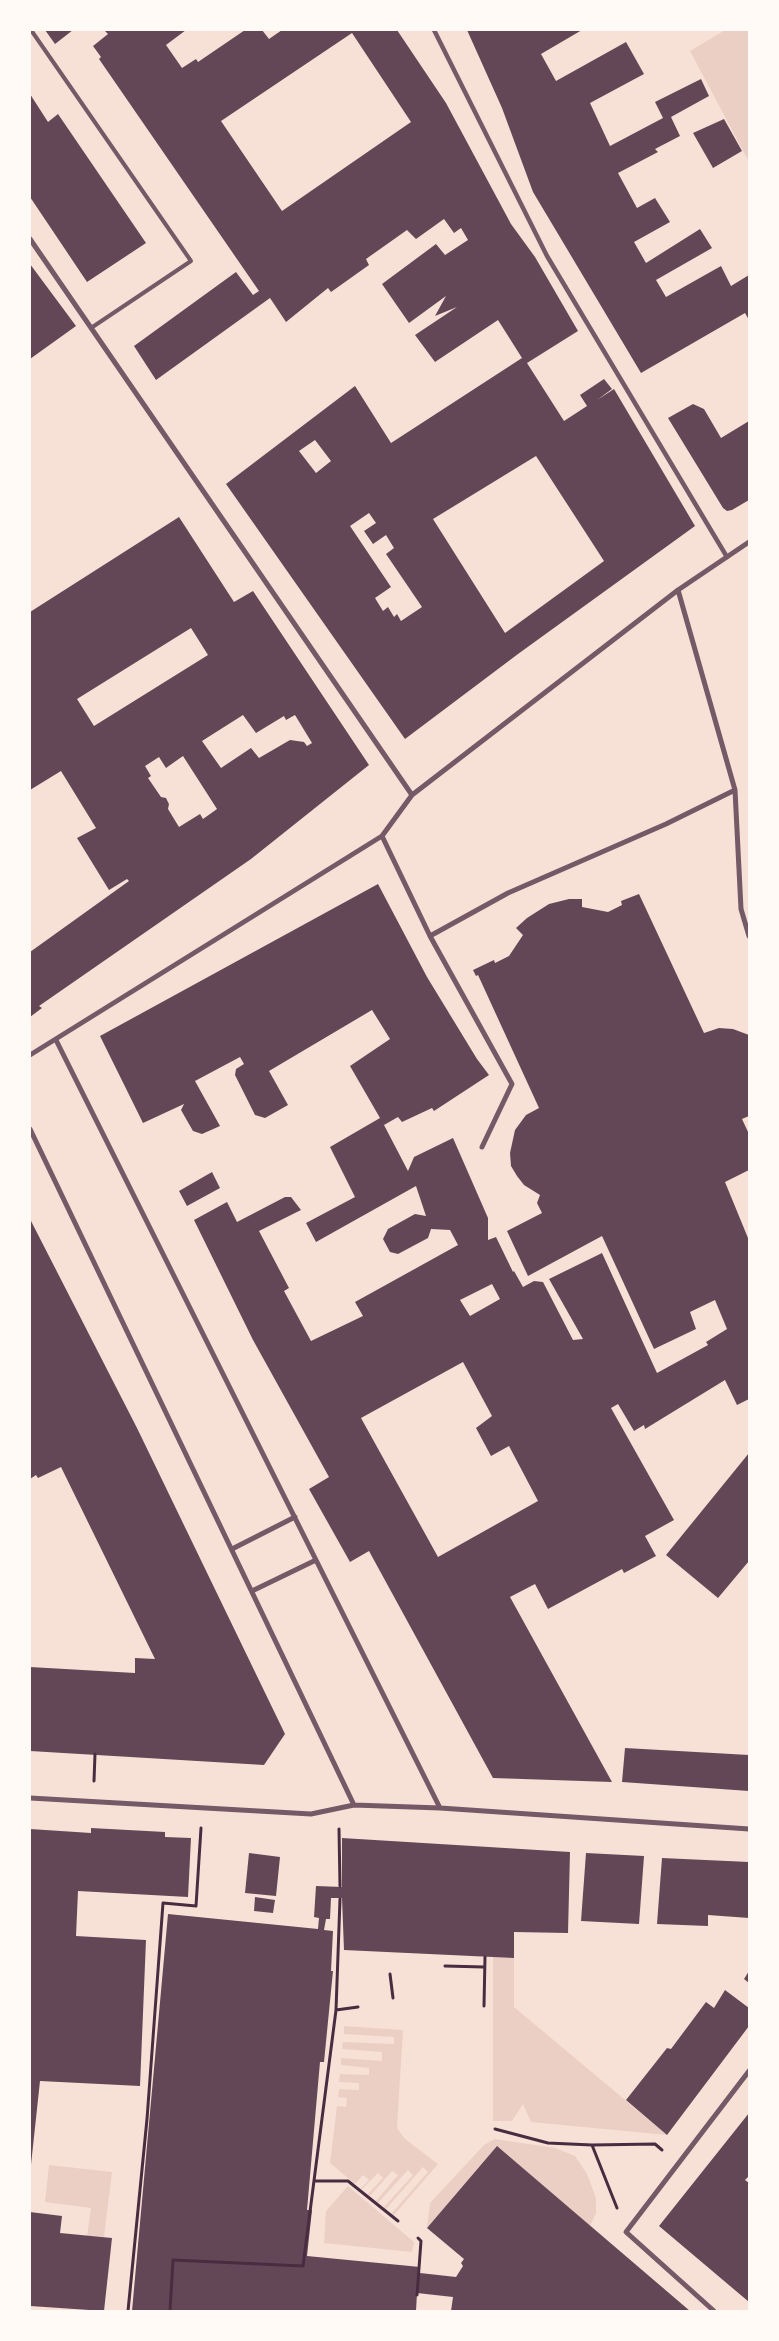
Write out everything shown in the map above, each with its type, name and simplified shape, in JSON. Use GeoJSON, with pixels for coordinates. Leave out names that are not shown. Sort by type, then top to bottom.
{"type":"FeatureCollection","features":[{"type":"Feature","properties":{"kind":"street"},"geometry":{"type":"LineString","coordinates":[[434,30],[547,256],[728,556]]}},
{"type":"Feature","properties":{"kind":"street"},"geometry":{"type":"LineString","coordinates":[[30,239],[412,795]]}},
{"type":"Feature","properties":{"kind":"street"},"geometry":{"type":"LineString","coordinates":[[30,1055],[382,836],[412,795],[678,590],[749,542]]}},
{"type":"Feature","properties":{"kind":"street"},"geometry":{"type":"LineString","coordinates":[[678,590],[735,790],[741,909],[749,936]]}},
{"type":"Feature","properties":{"kind":"street"},"geometry":{"type":"LineString","coordinates":[[430,936],[508,893],[666,824],[735,790]]}},
{"type":"Feature","properties":{"kind":"street"},"geometry":{"type":"LineString","coordinates":[[382,836],[430,936],[512,1084],[482,1147]]}},
{"type":"Feature","properties":{"kind":"street"},"geometry":{"type":"LineString","coordinates":[[56,1040],[440,1808]]}},
{"type":"Feature","properties":{"kind":"street"},"geometry":{"type":"LineString","coordinates":[[30,1129],[354,1805]]}},
{"type":"Feature","properties":{"kind":"street"},"geometry":{"type":"LineString","coordinates":[[232,1549],[295,1517]]}},
{"type":"Feature","properties":{"kind":"street"},"geometry":{"type":"LineString","coordinates":[[252,1591],[316,1560]]}},
{"type":"Feature","properties":{"kind":"street"},"geometry":{"type":"LineString","coordinates":[[30,1798],[311,1814],[354,1805],[440,1808],[749,1829]]}},
{"type":"Feature","properties":{"kind":"street"},"geometry":{"type":"LineString","coordinates":[[714,2311],[626,2232],[749,2071]]}},
{"type":"Feature","properties":{"kind":"lane"},"geometry":{"type":"LineString","coordinates":[[31,30],[191,261],[91,328]]}},
{"type":"Feature","properties":{"kind":"path"},"geometry":{"type":"LineString","coordinates":[[94,1801],[95,1754]]}},
{"type":"Feature","properties":{"kind":"path"},"geometry":{"type":"LineString","coordinates":[[128,2311],[147,2119],[163,1903],[196,1906],[202,1808]]}},
{"type":"Feature","properties":{"kind":"path"},"geometry":{"type":"LineString","coordinates":[[338,1808],[340,1886]]}},
{"type":"Feature","properties":{"kind":"path"},"geometry":{"type":"LineString","coordinates":[[170,2311],[173,2260],[303,2266],[336,2010],[340,1899]]}},
{"type":"Feature","properties":{"kind":"path"},"geometry":{"type":"LineString","coordinates":[[484,2006],[485,1957]]}},
{"type":"Feature","properties":{"kind":"path"},"geometry":{"type":"LineString","coordinates":[[445,1966],[484,1967]]}},
{"type":"Feature","properties":{"kind":"path"},"geometry":{"type":"LineString","coordinates":[[390,1974],[393,1998]]}},
{"type":"Feature","properties":{"kind":"path"},"geometry":{"type":"LineString","coordinates":[[336,2010],[358,2007]]}},
{"type":"Feature","properties":{"kind":"path"},"geometry":{"type":"LineString","coordinates":[[495,2129],[548,2143],[592,2145],[655,2144],[678,2164]]}},
{"type":"Feature","properties":{"kind":"path"},"geometry":{"type":"LineString","coordinates":[[592,2145],[626,2232]]}},
{"type":"Feature","properties":{"kind":"path"},"geometry":{"type":"LineString","coordinates":[[314,2181],[348,2181],[398,2221]]}},
{"type":"Feature","properties":{"kind":"path"},"geometry":{"type":"LineString","coordinates":[[417,2296],[421,2241],[418,2238]]}},
{"type":"Feature","properties":{"kind":"shaded area"},"geometry":{"type":"Polygon","coordinates":[[[725,30],[749,30],[749,162],[690,51],[725,30]]]}},
{"type":"Feature","properties":{"kind":"shaded area"},"geometry":{"type":"Polygon","coordinates":[[[493,1957],[514,1958],[514,2007],[667,2135],[531,2122],[523,2104],[512,2121],[493,2121],[493,1957]]]}},
{"type":"Feature","properties":{"kind":"shaded area"},"geometry":{"type":"Polygon","coordinates":[[[344,2026],[403,2030],[397,2128],[405,2139],[438,2164],[393,2216],[392,2213],[428,2172],[423,2167],[386,2209],[384,2207],[413,2175],[408,2170],[378,2203],[376,2201],[398,2175],[392,2171],[370,2196],[368,2194],[383,2178],[378,2173],[362,2189],[369,2180],[363,2175],[355,2184],[330,2163],[337,2106],[346,2107],[347,2098],[338,2097],[339,2089],[359,2090],[359,2083],[339,2082],[340,2074],[369,2075],[369,2068],[341,2065],[341,2058],[382,2061],[382,2052],[342,2049],[343,2042],[394,2044],[394,2037],[344,2034],[344,2026]]]}},
{"type":"Feature","properties":{"kind":"shaded area"},"geometry":{"type":"Polygon","coordinates":[[[495,2139],[555,2148],[575,2156],[587,2174],[596,2198],[596,2213],[590,2226],[496,2147],[427,2228],[430,2203],[484,2145],[495,2139]]]}},
{"type":"Feature","properties":{"kind":"shaded area"},"geometry":{"type":"Polygon","coordinates":[[[49,2165],[112,2172],[104,2237],[87,2236],[91,2208],[45,2202],[49,2165]]]}},
{"type":"Feature","properties":{"kind":"shaded area"},"geometry":{"type":"Polygon","coordinates":[[[348,2186],[414,2242],[412,2252],[324,2243],[326,2211],[348,2186]]]}},
{"type":"Feature","properties":{"kind":"building"},"geometry":{"type":"Polygon","coordinates":[[[45,30],[73,30],[55,44],[45,30]]]}},
{"type":"Feature","properties":{"kind":"building"},"geometry":{"type":"Polygon","coordinates":[[[104,30],[186,30],[166,45],[182,68],[196,59],[198,62],[245,30],[262,30],[269,39],[282,30],[397,30],[446,103],[511,224],[535,257],[578,331],[527,363],[564,421],[587,406],[580,395],[604,379],[612,389],[597,400],[614,389],[695,526],[518,654],[405,739],[226,484],[355,386],[391,443],[522,358],[498,320],[435,362],[415,335],[457,307],[435,316],[446,296],[409,323],[382,284],[436,244],[445,255],[468,240],[461,228],[454,233],[444,219],[416,239],[407,230],[366,259],[369,265],[331,292],[328,288],[286,322],[270,298],[156,380],[134,346],[236,272],[253,295],[259,291],[99,59],[101,57],[93,46],[108,34],[104,30]],[[352,33],[221,121],[282,211],[411,122],[352,33]],[[315,440],[299,451],[316,473],[331,461],[315,440]],[[536,456],[433,519],[505,633],[604,561],[536,456]],[[369,513],[350,526],[391,587],[375,598],[383,611],[388,607],[394,617],[397,614],[401,621],[422,607],[386,554],[394,548],[386,535],[373,544],[364,531],[376,523],[369,513]]]}},
{"type":"Feature","properties":{"kind":"building"},"geometry":{"type":"Polygon","coordinates":[[[467,30],[582,30],[541,54],[556,81],[626,42],[644,74],[590,103],[610,146],[663,118],[655,102],[701,79],[709,96],[671,117],[680,136],[655,149],[658,152],[618,173],[637,208],[655,198],[670,222],[634,242],[646,263],[700,229],[712,248],[656,280],[666,297],[721,266],[731,286],[749,275],[749,320],[745,313],[641,373],[533,192],[502,108],[467,30]]]}},
{"type":"Feature","properties":{"kind":"building"},"geometry":{"type":"Polygon","coordinates":[[[30,94],[48,122],[58,114],[146,243],[87,282],[30,197],[30,94]]]}},
{"type":"Feature","properties":{"kind":"building"},"geometry":{"type":"Polygon","coordinates":[[[724,119],[742,151],[713,168],[693,133],[724,119]]]}},
{"type":"Feature","properties":{"kind":"building"},"geometry":{"type":"Polygon","coordinates":[[[30,264],[76,326],[30,359],[30,264]]]}},
{"type":"Feature","properties":{"kind":"building"},"geometry":{"type":"Polygon","coordinates":[[[693,404],[704,409],[721,438],[749,421],[749,500],[732,510],[727,511],[723,508],[668,418],[693,404]]]}},
{"type":"Feature","properties":{"kind":"building"},"geometry":{"type":"Polygon","coordinates":[[[179,517],[234,602],[253,591],[369,765],[251,859],[39,1006],[42,1008],[30,1017],[30,952],[129,881],[127,879],[109,890],[77,838],[96,828],[61,771],[30,790],[30,612],[179,517]],[[191,628],[77,699],[94,726],[208,655],[191,628]],[[243,715],[202,741],[221,768],[251,748],[259,758],[290,740],[304,742],[307,746],[312,743],[295,715],[286,720],[284,716],[256,733],[243,715]],[[183,756],[166,768],[159,757],[145,766],[151,776],[148,778],[161,797],[166,798],[169,804],[168,809],[179,827],[200,814],[203,819],[217,809],[183,756]]]}},
{"type":"Feature","properties":{"kind":"building"},"geometry":{"type":"Polygon","coordinates":[[[378,884],[427,977],[477,1059],[489,1075],[434,1111],[432,1108],[402,1122],[398,1117],[384,1125],[408,1171],[414,1157],[453,1138],[488,1218],[488,1240],[496,1237],[513,1272],[523,1287],[534,1281],[543,1282],[573,1340],[583,1339],[549,1279],[602,1253],[657,1373],[708,1345],[706,1342],[727,1329],[715,1300],[690,1312],[696,1329],[654,1349],[602,1236],[528,1276],[507,1231],[542,1213],[537,1203],[540,1195],[524,1185],[517,1176],[511,1166],[510,1153],[515,1130],[526,1115],[539,1108],[478,975],[476,976],[473,970],[494,960],[495,963],[509,956],[523,935],[516,928],[527,918],[549,904],[569,899],[582,899],[582,907],[608,912],[622,905],[621,901],[639,894],[704,1033],[719,1028],[733,1029],[749,1035],[749,1116],[742,1119],[749,1134],[749,1170],[725,1182],[748,1238],[749,1399],[737,1405],[725,1380],[645,1429],[644,1425],[634,1431],[618,1404],[611,1408],[674,1520],[645,1536],[656,1556],[624,1573],[622,1569],[548,1609],[535,1584],[510,1597],[612,1782],[493,1778],[369,1551],[350,1562],[309,1489],[329,1477],[253,1340],[194,1220],[227,1202],[237,1222],[285,1197],[291,1197],[301,1210],[259,1231],[289,1288],[284,1291],[311,1341],[363,1316],[355,1302],[458,1245],[450,1230],[431,1229],[428,1238],[398,1254],[390,1252],[383,1239],[388,1229],[415,1214],[426,1216],[416,1186],[316,1242],[306,1223],[355,1197],[330,1147],[380,1118],[350,1066],[390,1039],[372,1010],[269,1071],[288,1105],[265,1118],[255,1115],[235,1075],[236,1069],[244,1064],[240,1057],[195,1081],[220,1126],[202,1134],[193,1131],[181,1110],[184,1104],[143,1123],[100,1036],[378,884]],[[492,1284],[460,1300],[470,1316],[500,1299],[492,1284]],[[463,1362],[361,1418],[438,1557],[538,1501],[509,1446],[491,1456],[476,1428],[492,1416],[463,1362]]]}},
{"type":"Feature","properties":{"kind":"building"},"geometry":{"type":"Polygon","coordinates":[[[212,1172],[220,1188],[187,1206],[179,1191],[212,1172]]]}},
{"type":"Feature","properties":{"kind":"building"},"geometry":{"type":"Polygon","coordinates":[[[30,1219],[137,1428],[285,1734],[264,1765],[30,1751],[30,1667],[135,1673],[135,1658],[155,1659],[61,1467],[38,1478],[36,1475],[30,1479],[30,1219]]]}},
{"type":"Feature","properties":{"kind":"building"},"geometry":{"type":"Polygon","coordinates":[[[749,1453],[749,1561],[718,1598],[666,1555],[749,1453]]]}},
{"type":"Feature","properties":{"kind":"building"},"geometry":{"type":"Polygon","coordinates":[[[625,1748],[749,1755],[749,1791],[622,1782],[625,1748]]]}},
{"type":"Feature","properties":{"kind":"building"},"geometry":{"type":"Polygon","coordinates":[[[91,1828],[165,1832],[165,1837],[191,1838],[188,1897],[78,1891],[76,1936],[146,1940],[140,2086],[40,2081],[30,2174],[30,1829],[91,1833],[91,1828]]]}},
{"type":"Feature","properties":{"kind":"building"},"geometry":{"type":"Polygon","coordinates":[[[342,1838],[570,1852],[568,1933],[514,1932],[514,1958],[344,1950],[342,1898],[331,1898],[330,1919],[326,1919],[324,1930],[333,1931],[331,1971],[333,1971],[324,2062],[320,2062],[307,2210],[312,2210],[307,2256],[420,2267],[420,2273],[456,2277],[463,2266],[461,2263],[464,2259],[427,2228],[497,2146],[690,2311],[451,2311],[453,2297],[417,2293],[416,2311],[132,2311],[168,1914],[318,1929],[319,1918],[314,1917],[316,1886],[342,1887],[342,1838]]]}},
{"type":"Feature","properties":{"kind":"building"},"geometry":{"type":"Polygon","coordinates":[[[249,1853],[280,1857],[276,1896],[245,1893],[249,1853]]]}},
{"type":"Feature","properties":{"kind":"building"},"geometry":{"type":"Polygon","coordinates":[[[586,1853],[644,1856],[639,1924],[581,1921],[586,1853]]]}},
{"type":"Feature","properties":{"kind":"building"},"geometry":{"type":"Polygon","coordinates":[[[662,1858],[749,1862],[749,1918],[708,1915],[708,1926],[657,1924],[662,1858]]]}},
{"type":"Feature","properties":{"kind":"building"},"geometry":{"type":"Polygon","coordinates":[[[255,1897],[275,1900],[273,1913],[254,1911],[255,1897]]]}},
{"type":"Feature","properties":{"kind":"building"},"geometry":{"type":"Polygon","coordinates":[[[749,1971],[749,1983],[744,1979],[749,1971]]]}},
{"type":"Feature","properties":{"kind":"building"},"geometry":{"type":"Polygon","coordinates":[[[725,1990],[749,2008],[749,2026],[667,2135],[626,2100],[667,2048],[671,2049],[706,2002],[714,2008],[725,1990]]]}},
{"type":"Feature","properties":{"kind":"building"},"geometry":{"type":"Polygon","coordinates":[[[749,2113],[749,2176],[745,2180],[749,2183],[749,2302],[659,2226],[749,2113]]]}},
{"type":"Feature","properties":{"kind":"building"},"geometry":{"type":"Polygon","coordinates":[[[30,2212],[62,2216],[60,2233],[112,2238],[104,2311],[30,2306],[30,2212]]]}}]}
